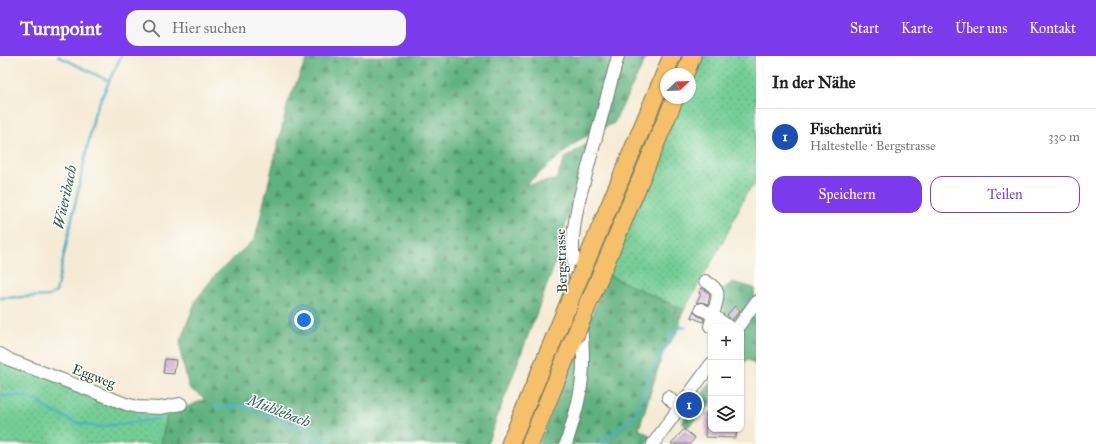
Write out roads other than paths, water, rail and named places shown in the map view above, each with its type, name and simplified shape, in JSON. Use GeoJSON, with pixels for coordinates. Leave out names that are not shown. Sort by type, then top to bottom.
{"type":"FeatureCollection","features":[{"type":"Feature","properties":{"kind":"highway"},"geometry":{"type":"LineString","coordinates":[[510,444],[672,56]]}},
{"type":"Feature","properties":{"kind":"highway"},"geometry":{"type":"LineString","coordinates":[[687,68],[692,56]]}},
{"type":"Feature","properties":{"kind":"highway"},"geometry":{"type":"LineString","coordinates":[[530,444],[672,104]]}},
{"type":"Feature","properties":{"kind":"street","name":"Bergstrasse"},"geometry":{"type":"LineString","coordinates":[[566,444],[578,405],[581,389],[583,359],[574,265],[574,221],[618,56]]}},
{"type":"Feature","properties":{"kind":"street"},"geometry":{"type":"LineString","coordinates":[[705,281],[712,284],[718,293],[718,298],[711,320]]}},
{"type":"Feature","properties":{"kind":"street"},"geometry":{"type":"LineString","coordinates":[[740,324],[756,302]]}},
{"type":"Feature","properties":{"kind":"street"},"geometry":{"type":"LineString","coordinates":[[701,310],[711,320],[721,324]]}},
{"type":"Feature","properties":{"kind":"street","name":"Eggweg"},"geometry":{"type":"LineString","coordinates":[[0,354],[10,360],[132,406],[160,408],[181,404]]}},
{"type":"Feature","properties":{"kind":"street"},"geometry":{"type":"LineString","coordinates":[[653,444],[678,407],[708,368]]}},
{"type":"Feature","properties":{"kind":"street"},"geometry":{"type":"LineString","coordinates":[[668,397],[678,407]]}},
{"type":"Feature","properties":{"kind":"waterway"},"geometry":{"type":"LineString","coordinates":[[58,56],[109,81]]}},
{"type":"Feature","properties":{"kind":"waterway","name":"Wüeribach"},"geometry":{"type":"LineString","coordinates":[[0,298],[49,296],[56,292],[95,112],[121,56]]}},
{"type":"Feature","properties":{"kind":"waterway","name":"Mühlebach"},"geometry":{"type":"LineString","coordinates":[[600,444],[636,413],[652,369],[677,328],[685,327]]}},
{"type":"Feature","properties":{"kind":"waterway","name":"Mühlebach"},"geometry":{"type":"LineString","coordinates":[[2,396],[22,396],[38,400],[46,408],[74,422],[98,427],[158,419]]}},
{"type":"Feature","properties":{"kind":"waterway","name":"Mühlebach"},"geometry":{"type":"LineString","coordinates":[[215,406],[247,407],[298,427],[324,442],[334,444]]}},
{"type":"Feature","properties":{"kind":"place","name":"Fischenrüti"},"geometry":{"type":"Point","coordinates":[689,405]}}]}
